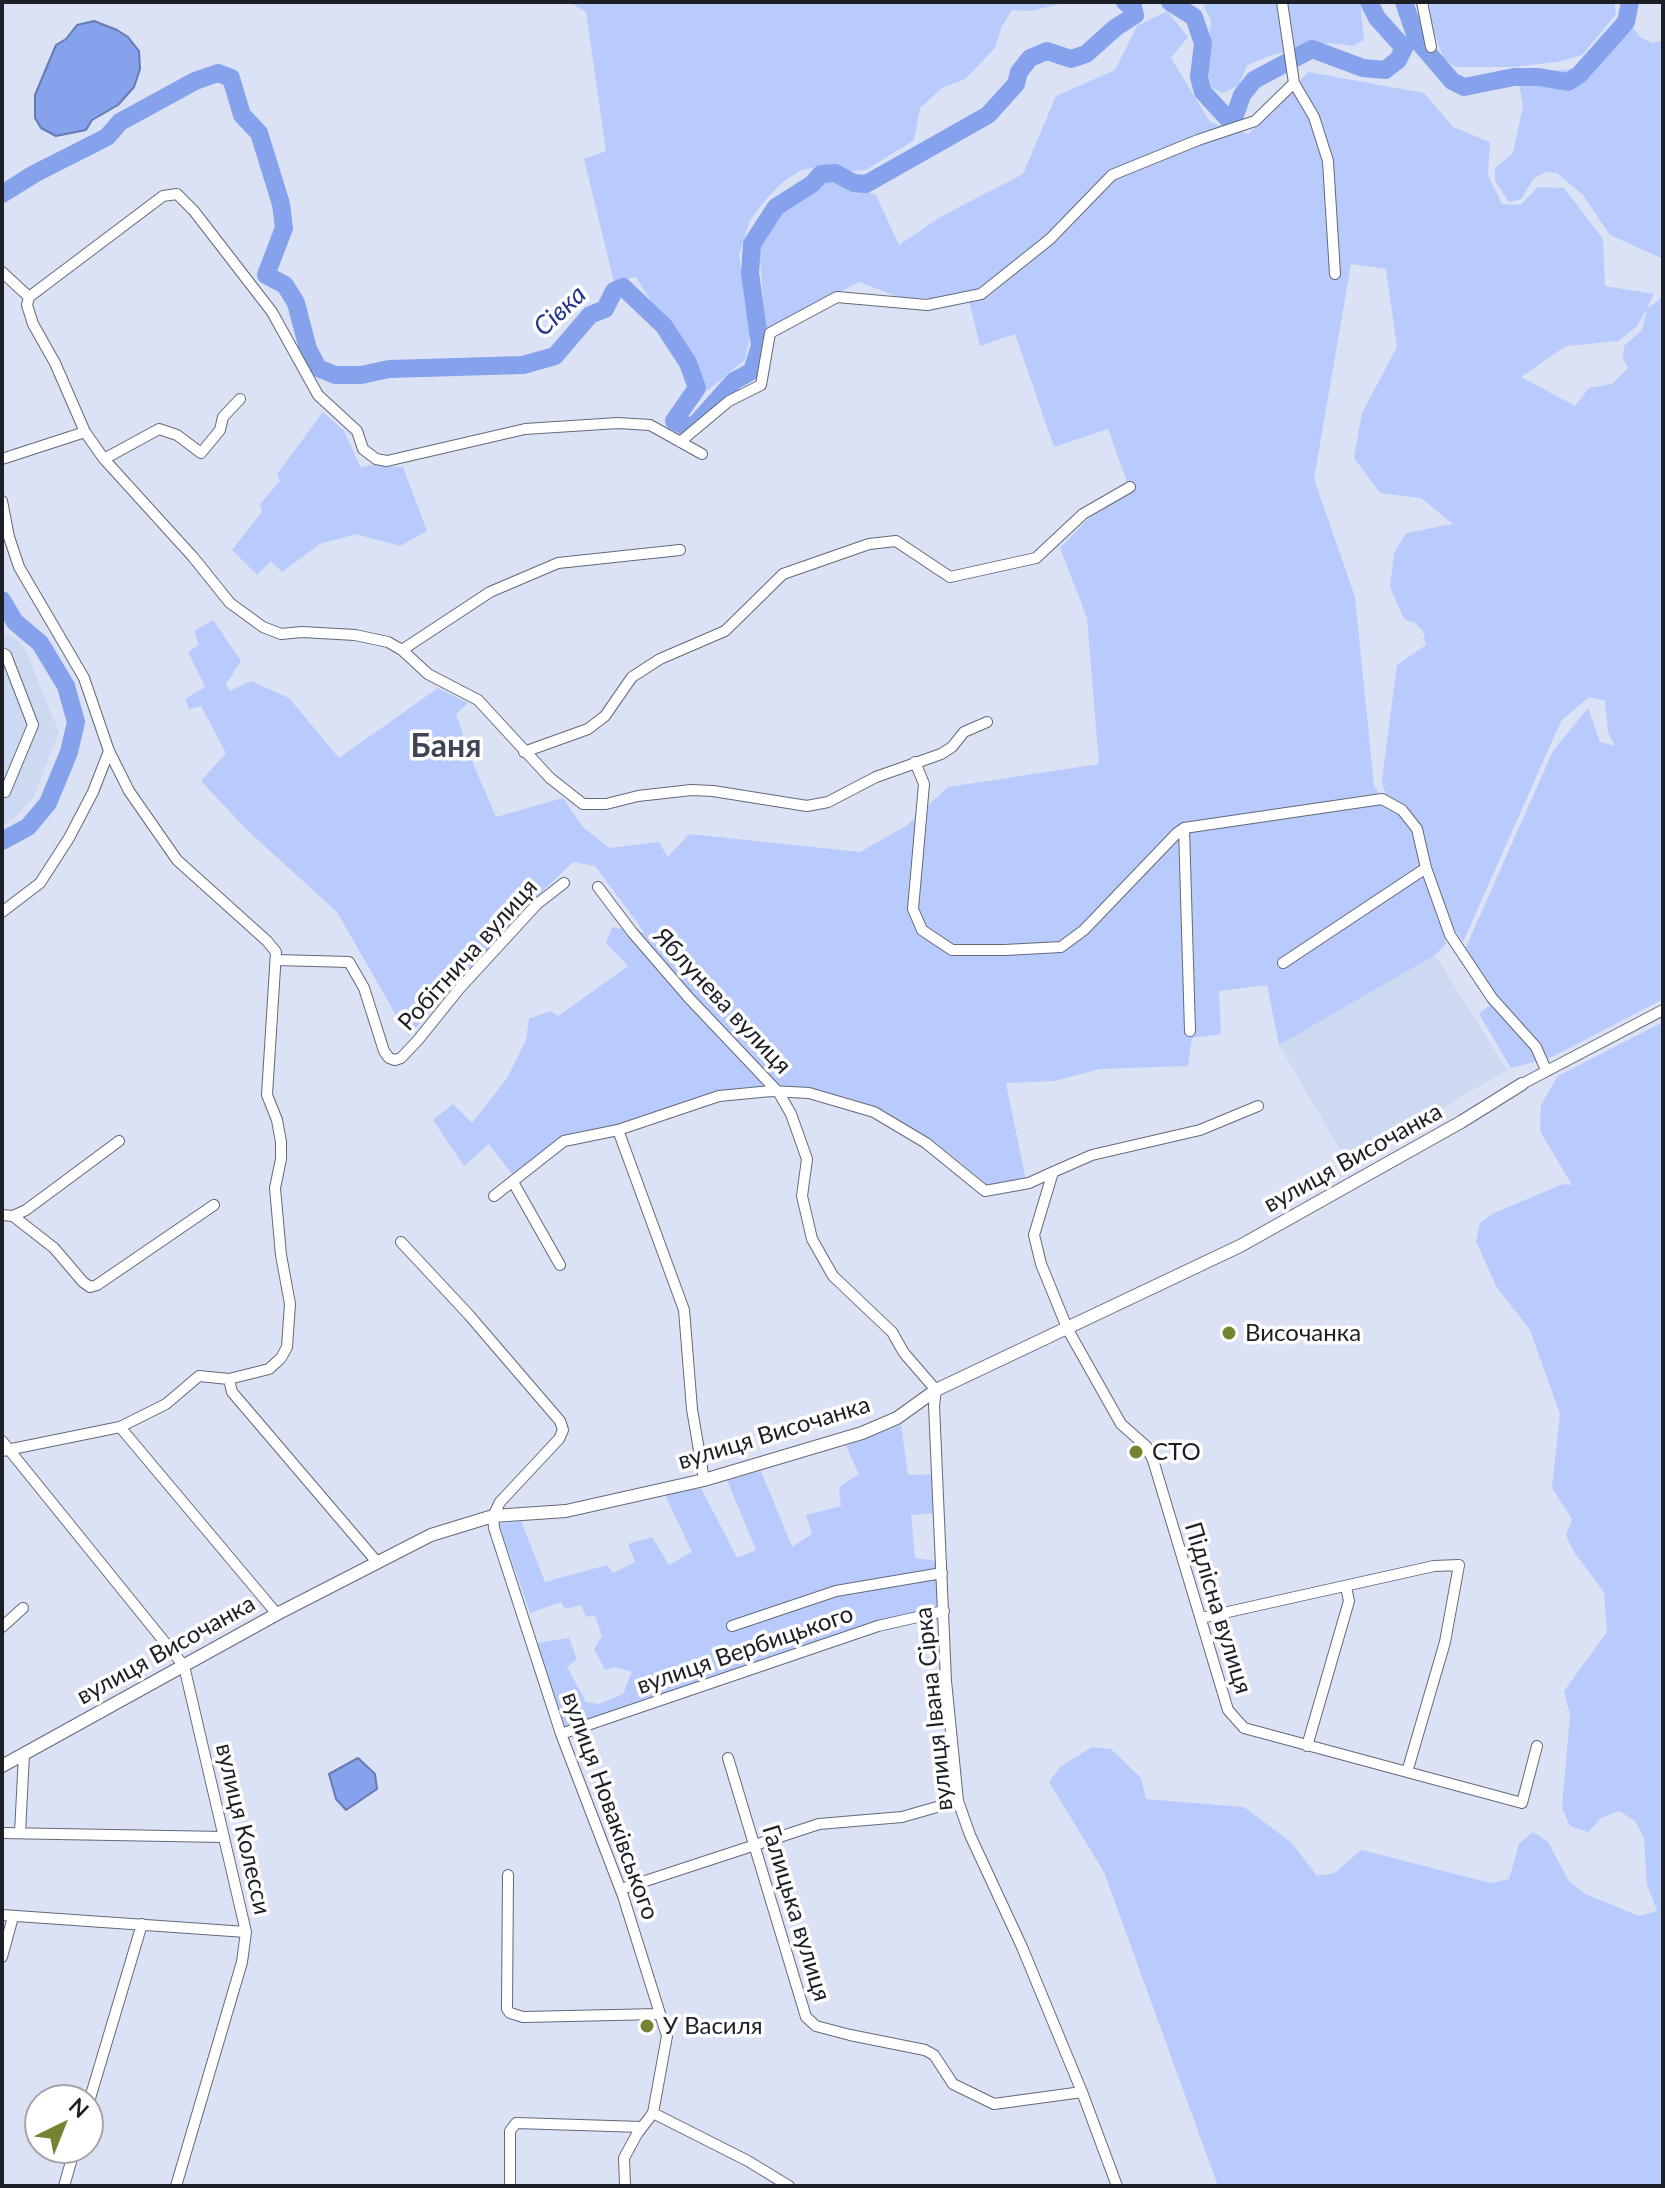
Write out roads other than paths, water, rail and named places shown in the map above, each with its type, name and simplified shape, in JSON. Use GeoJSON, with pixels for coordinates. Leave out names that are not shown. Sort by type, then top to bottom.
{"type":"FeatureCollection","features":[{"type":"Feature","properties":{"kind":"street"},"geometry":{"type":"LineString","coordinates":[[1282,2],[1294,83],[1314,117],[1328,161],[1335,274]]}},
{"type":"Feature","properties":{"kind":"street"},"geometry":{"type":"LineString","coordinates":[[1422,2],[1431,47]]}},
{"type":"Feature","properties":{"kind":"street"},"geometry":{"type":"LineString","coordinates":[[680,442],[729,401],[761,385],[770,333],[837,297],[927,305],[981,294],[1050,239],[1112,175],[1255,121],[1294,83]]}},
{"type":"Feature","properties":{"kind":"street"},"geometry":{"type":"LineString","coordinates":[[702,454],[650,425],[566,424],[525,429],[387,461],[376,459],[363,449],[357,431],[318,395],[272,312],[194,211],[177,194],[163,196],[29,297],[27,305],[33,324],[55,363],[85,432],[104,459],[193,557],[230,603],[263,627],[281,634],[355,635],[388,642],[402,650],[428,674],[478,700],[550,778],[583,804],[606,804],[638,796],[691,790],[807,806],[828,802],[876,777],[941,754],[952,747],[964,732],[987,722]]}},
{"type":"Feature","properties":{"kind":"street"},"geometry":{"type":"LineString","coordinates":[[2,272],[29,297]]}},
{"type":"Feature","properties":{"kind":"street"},"geometry":{"type":"LineString","coordinates":[[104,459],[159,429],[177,435],[201,453],[220,430],[223,417],[240,399]]}},
{"type":"Feature","properties":{"kind":"street"},"geometry":{"type":"LineString","coordinates":[[2,459],[85,432]]}},
{"type":"Feature","properties":{"kind":"street"},"geometry":{"type":"LineString","coordinates":[[524,752],[588,729],[605,716],[632,677],[660,659],[725,631],[783,574],[869,544],[896,541],[950,577],[1036,558],[1083,514],[1130,487]]}},
{"type":"Feature","properties":{"kind":"street"},"geometry":{"type":"LineString","coordinates":[[2,501],[19,567],[84,678],[109,751],[129,791],[177,860],[276,952],[267,1095],[277,1120],[281,1142],[275,1188],[281,1255],[290,1304],[287,1347],[281,1358],[269,1369],[229,1379],[199,1376],[166,1404],[120,1427],[4,1447],[184,1666]]}},
{"type":"Feature","properties":{"kind":"street"},"geometry":{"type":"LineString","coordinates":[[402,650],[490,592],[558,563],[680,550]]}},
{"type":"Feature","properties":{"kind":"street"},"geometry":{"type":"LineString","coordinates":[[2,653],[6,655],[33,725],[5,792]]}},
{"type":"Feature","properties":{"kind":"street"},"geometry":{"type":"LineString","coordinates":[[2,912],[40,883],[81,815],[109,751]]}},
{"type":"Feature","properties":{"kind":"street"},"geometry":{"type":"LineString","coordinates":[[915,762],[924,784],[913,909],[922,930],[952,950],[1061,947],[1084,930],[1184,828],[1382,799],[1402,810],[1417,829],[1426,868],[1450,935],[1492,998],[1536,1047],[1546,1070]]}},
{"type":"Feature","properties":{"kind":"street"},"geometry":{"type":"LineString","coordinates":[[1184,828],[1190,1031]]}},
{"type":"Feature","properties":{"kind":"street"},"geometry":{"type":"LineString","coordinates":[[1283,963],[1426,868]]}},
{"type":"Feature","properties":{"kind":"street","name":"Робітнича вулиця"},"geometry":{"type":"LineString","coordinates":[[277,960],[349,962],[364,988],[384,1051],[395,1060],[401,1058],[418,1040],[459,989],[537,904],[564,883]]}},
{"type":"Feature","properties":{"kind":"street","name":"Яблунева вулиця"},"geometry":{"type":"LineString","coordinates":[[598,887],[689,998],[779,1093],[791,1114],[807,1159],[802,1196],[812,1239],[833,1276],[892,1332],[904,1353],[936,1390]]}},
{"type":"Feature","properties":{"kind":"street","name":"вулиця Височанка"},"geometry":{"type":"LineString","coordinates":[[2,1766],[277,1614],[431,1535],[493,1516],[566,1511],[704,1480],[862,1433],[897,1418],[936,1390],[1240,1246],[1461,1122],[1546,1070],[1663,1010]]}},
{"type":"Feature","properties":{"kind":"street"},"geometry":{"type":"LineString","coordinates":[[494,1196],[564,1141],[618,1130],[719,1096],[771,1091],[809,1093],[874,1112],[926,1143],[985,1191],[1029,1183],[1092,1155],[1200,1130],[1258,1106]]}},
{"type":"Feature","properties":{"kind":"street"},"geometry":{"type":"LineString","coordinates":[[618,1130],[684,1310],[692,1409],[704,1480]]}},
{"type":"Feature","properties":{"kind":"street"},"geometry":{"type":"LineString","coordinates":[[7,1216],[26,1210],[119,1141]]}},
{"type":"Feature","properties":{"kind":"street","name":"Підлісна вулиця"},"geometry":{"type":"LineString","coordinates":[[1053,1172],[1034,1235],[1041,1264],[1068,1330],[1121,1424],[1146,1446],[1153,1460],[1228,1710],[1234,1719],[1244,1728],[1522,1803],[1537,1746]]}},
{"type":"Feature","properties":{"kind":"street"},"geometry":{"type":"LineString","coordinates":[[513,1182],[560,1265]]}},
{"type":"Feature","properties":{"kind":"street"},"geometry":{"type":"LineString","coordinates":[[7,1216],[54,1248],[90,1287],[214,1205]]}},
{"type":"Feature","properties":{"kind":"street"},"geometry":{"type":"LineString","coordinates":[[401,1242],[560,1421],[563,1430],[559,1439],[500,1502],[493,1516]]}},
{"type":"Feature","properties":{"kind":"street"},"geometry":{"type":"LineString","coordinates":[[229,1379],[232,1392],[377,1562]]}},
{"type":"Feature","properties":{"kind":"street","name":"вулиця Івана Сірка"},"geometry":{"type":"LineString","coordinates":[[936,1390],[934,1405],[946,1681],[958,1801],[1082,2092],[1117,2186]]}},
{"type":"Feature","properties":{"kind":"street"},"geometry":{"type":"LineString","coordinates":[[120,1427],[277,1614]]}},
{"type":"Feature","properties":{"kind":"street","name":"вулиця Новаківського"},"geometry":{"type":"LineString","coordinates":[[493,1516],[494,1528],[561,1734],[621,1889],[667,2036],[653,2113]]}},
{"type":"Feature","properties":{"kind":"street"},"geometry":{"type":"LineString","coordinates":[[1201,1618],[1434,1566],[1459,1565],[1445,1642],[1407,1772]]}},
{"type":"Feature","properties":{"kind":"street"},"geometry":{"type":"LineString","coordinates":[[732,1626],[836,1591],[942,1573]]}},
{"type":"Feature","properties":{"kind":"street"},"geometry":{"type":"LineString","coordinates":[[1307,1746],[1349,1601],[1346,1587]]}},
{"type":"Feature","properties":{"kind":"street"},"geometry":{"type":"LineString","coordinates":[[2,1627],[23,1608]]}},
{"type":"Feature","properties":{"kind":"street","name":"вулиця Вербицького"},"geometry":{"type":"LineString","coordinates":[[561,1734],[878,1626],[944,1611]]}},
{"type":"Feature","properties":{"kind":"street","name":"вулиця Колесси"},"geometry":{"type":"LineString","coordinates":[[176,2186],[242,1962],[246,1932],[184,1666]]}},
{"type":"Feature","properties":{"kind":"street"},"geometry":{"type":"LineString","coordinates":[[20,1833],[24,1754]]}},
{"type":"Feature","properties":{"kind":"street","name":"Галицька вулиця"},"geometry":{"type":"LineString","coordinates":[[728,1758],[800,2006],[806,2017],[816,2026],[925,2050],[934,2055],[953,2084],[994,2104],[1082,2092]]}},
{"type":"Feature","properties":{"kind":"street"},"geometry":{"type":"LineString","coordinates":[[621,1889],[819,1824],[902,1817],[958,1801]]}},
{"type":"Feature","properties":{"kind":"street"},"geometry":{"type":"LineString","coordinates":[[2,1833],[223,1837]]}},
{"type":"Feature","properties":{"kind":"street"},"geometry":{"type":"LineString","coordinates":[[508,1875],[507,2009],[510,2013],[523,2017],[660,2014]]}},
{"type":"Feature","properties":{"kind":"street"},"geometry":{"type":"LineString","coordinates":[[2,1957],[8,1916],[246,1932]]}},
{"type":"Feature","properties":{"kind":"street"},"geometry":{"type":"LineString","coordinates":[[94,2084],[142,1924]]}},
{"type":"Feature","properties":{"kind":"street"},"geometry":{"type":"LineString","coordinates":[[625,2186],[624,2158],[653,2113],[748,2161],[789,2186]]}},
{"type":"Feature","properties":{"kind":"street"},"geometry":{"type":"LineString","coordinates":[[510,2186],[510,2131],[516,2123],[642,2127]]}},
{"type":"Feature","properties":{"kind":"street"},"geometry":{"type":"LineString","coordinates":[[64,2186],[70,2164]]}},
{"type":"Feature","properties":{"kind":"waterway","name":"Сівка"},"geometry":{"type":"LineString","coordinates":[[2,194],[107,137],[120,122],[195,81],[218,73],[231,78],[242,115],[259,133],[281,204],[284,228],[266,275],[285,285],[296,303],[308,349],[318,368],[335,375],[361,375],[389,369],[523,365],[555,356],[590,315],[605,309],[614,291],[623,287],[664,326],[688,363],[697,388],[674,421],[684,426],[695,425],[734,381],[752,371],[760,346],[750,273],[752,244],[776,207],[812,184],[821,174],[835,173],[854,183],[866,184],[988,115],[1016,84],[1019,72],[1030,58],[1047,51],[1071,59],[1086,54],[1135,15],[1133,7],[1125,2]]}},
{"type":"Feature","properties":{"kind":"waterway","name":"Сівка"},"geometry":{"type":"LineString","coordinates":[[1170,2],[1194,17],[1203,43],[1199,77],[1203,92],[1228,119],[1234,118],[1242,95],[1254,80],[1312,49],[1363,68],[1385,70],[1398,60],[1404,48],[1377,18],[1369,2]]}},
{"type":"Feature","properties":{"kind":"waterway","name":"Сівка"},"geometry":{"type":"LineString","coordinates":[[1404,2],[1417,40],[1452,81],[1464,87],[1514,77],[1568,82],[1579,75],[1626,22],[1630,2]]}},
{"type":"Feature","properties":{"kind":"waterway","name":"Сівка"},"geometry":{"type":"LineString","coordinates":[[2,600],[15,622],[40,643],[66,686],[76,722],[69,752],[48,803],[28,827],[2,841]]}},
{"type":"Feature","properties":{"kind":"place","name":"Височанка"},"geometry":{"type":"Point","coordinates":[1229,1333]}},
{"type":"Feature","properties":{"kind":"place","name":"СТО"},"geometry":{"type":"Point","coordinates":[1136,1452]}},
{"type":"Feature","properties":{"kind":"place","name":"У Василя"},"geometry":{"type":"Point","coordinates":[647,2026]}},
{"type":"Feature","properties":{"kind":"district","name":"Баня"},"geometry":{"type":"Point","coordinates":[446,747]}}]}
